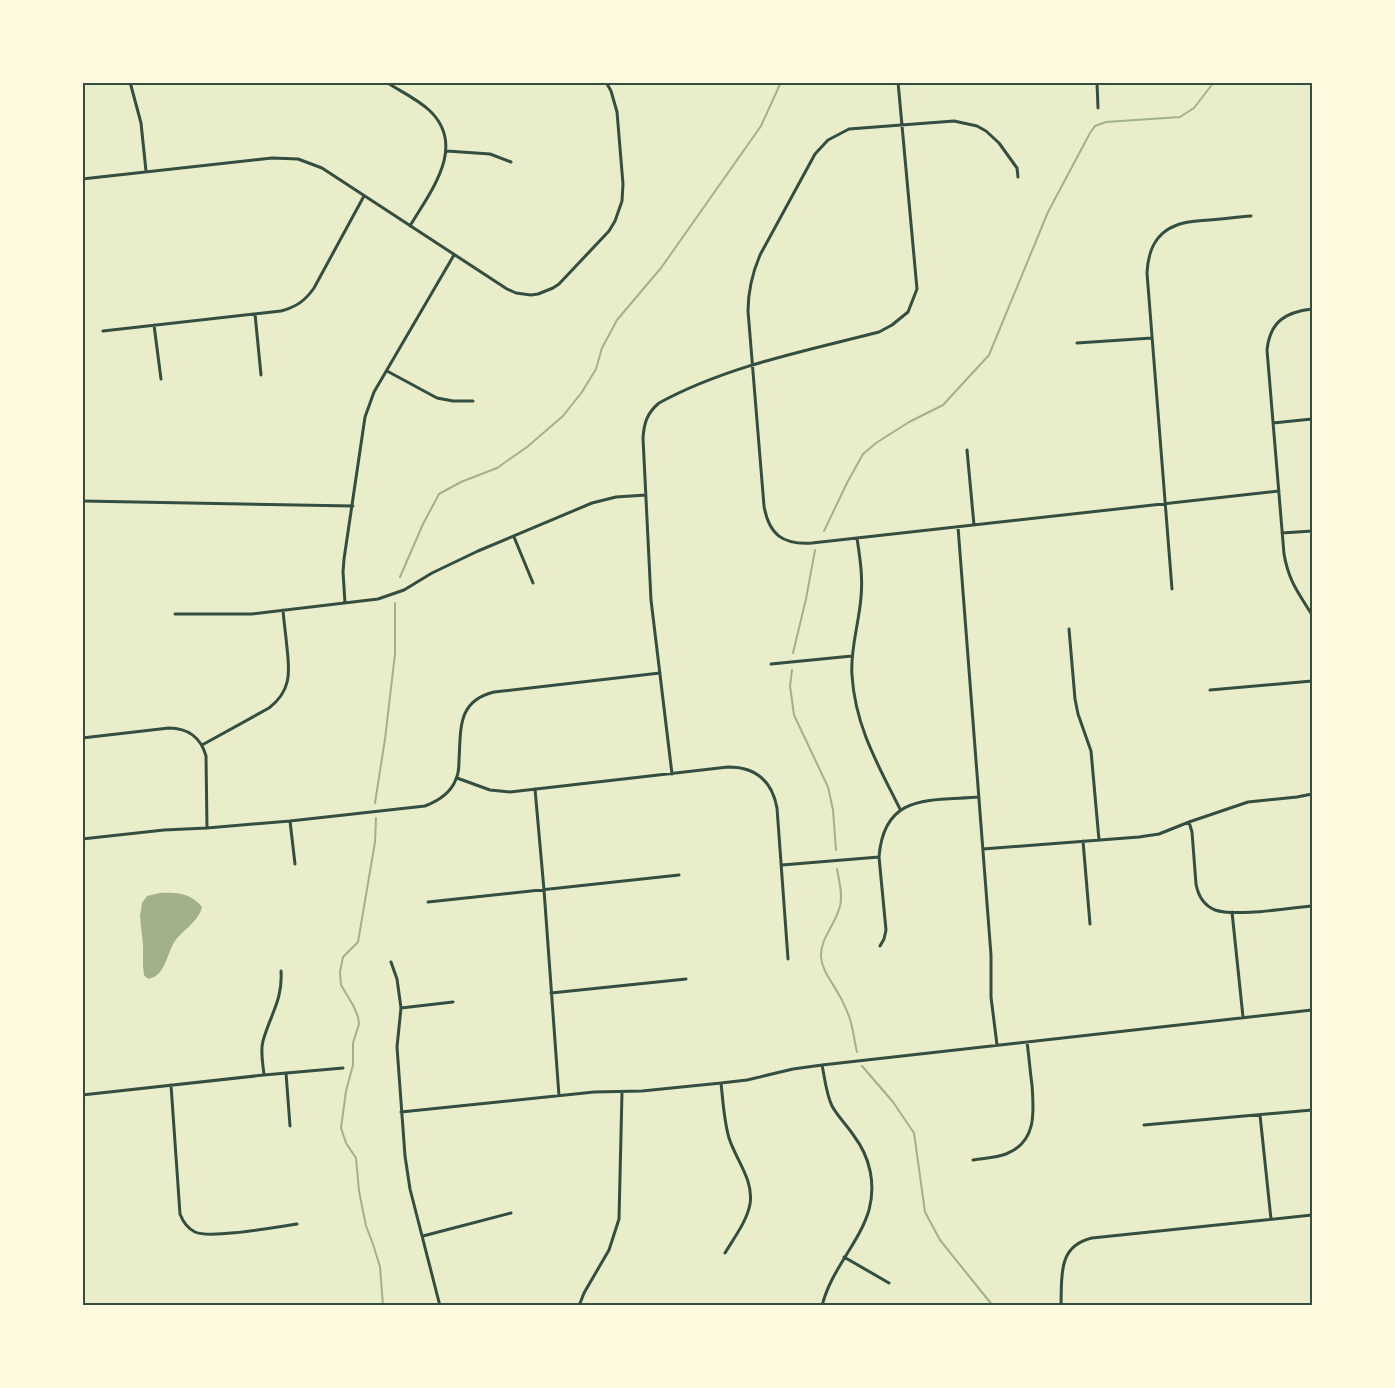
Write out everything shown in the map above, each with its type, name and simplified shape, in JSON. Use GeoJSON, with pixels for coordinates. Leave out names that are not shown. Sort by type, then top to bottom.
{"type":"FeatureCollection","features":[{"type":"Feature","properties":{"kind":"street"},"geometry":{"type":"LineString","coordinates":[[130,82],[141,123],[146,171]]}},
{"type":"Feature","properties":{"kind":"street"},"geometry":{"type":"LineString","coordinates":[[82,179],[287,158],[314,165],[507,289],[524,295],[538,294],[560,284],[609,231],[619,211],[623,193],[617,111],[606,82]]}},
{"type":"Feature","properties":{"kind":"street"},"geometry":{"type":"LineString","coordinates":[[672,774],[651,600],[645,421],[652,409],[667,399],[710,380],[753,365],[879,332],[908,312],[917,290],[898,82]]}},
{"type":"Feature","properties":{"kind":"street"},"geometry":{"type":"LineString","coordinates":[[1097,82],[1098,108]]}},
{"type":"Feature","properties":{"kind":"street"},"geometry":{"type":"LineString","coordinates":[[389,83],[432,113],[444,134],[447,151],[440,174],[410,226]]}},
{"type":"Feature","properties":{"kind":"street"},"geometry":{"type":"LineString","coordinates":[[1018,177],[1017,168],[999,143],[986,130],[954,121],[859,127],[843,131],[828,140],[815,154],[753,271],[748,297],[764,506],[768,524],[773,531],[785,540],[801,544],[1279,491]]}},
{"type":"Feature","properties":{"kind":"street"},"geometry":{"type":"LineString","coordinates":[[447,151],[490,154],[511,162]]}},
{"type":"Feature","properties":{"kind":"street"},"geometry":{"type":"LineString","coordinates":[[103,331],[289,309],[309,295],[364,196]]}},
{"type":"Feature","properties":{"kind":"street"},"geometry":{"type":"LineString","coordinates":[[1172,589],[1148,259],[1161,235],[1177,225],[1251,216]]}},
{"type":"Feature","properties":{"kind":"street"},"geometry":{"type":"LineString","coordinates":[[345,603],[344,559],[365,417],[374,393],[454,255]]}},
{"type":"Feature","properties":{"kind":"street"},"geometry":{"type":"LineString","coordinates":[[1312,309],[1291,313],[1282,318],[1276,323],[1268,338],[1272,423],[1286,568],[1298,594],[1312,615]]}},
{"type":"Feature","properties":{"kind":"street"},"geometry":{"type":"LineString","coordinates":[[255,314],[261,375]]}},
{"type":"Feature","properties":{"kind":"street"},"geometry":{"type":"LineString","coordinates":[[154,325],[160,379]]}},
{"type":"Feature","properties":{"kind":"street"},"geometry":{"type":"LineString","coordinates":[[1077,343],[1152,338]]}},
{"type":"Feature","properties":{"kind":"street"},"geometry":{"type":"LineString","coordinates":[[387,371],[437,398],[473,401]]}},
{"type":"Feature","properties":{"kind":"street"},"geometry":{"type":"LineString","coordinates":[[1272,423],[1312,419]]}},
{"type":"Feature","properties":{"kind":"street"},"geometry":{"type":"LineString","coordinates":[[967,450],[974,525]]}},
{"type":"Feature","properties":{"kind":"street"},"geometry":{"type":"LineString","coordinates":[[175,614],[234,615],[378,599],[396,593],[449,564],[592,503],[616,497],[646,495]]}},
{"type":"Feature","properties":{"kind":"street"},"geometry":{"type":"LineString","coordinates":[[82,501],[353,506]]}},
{"type":"Feature","properties":{"kind":"street"},"geometry":{"type":"LineString","coordinates":[[958,527],[992,955],[991,997],[997,1045]]}},
{"type":"Feature","properties":{"kind":"street"},"geometry":{"type":"LineString","coordinates":[[1282,533],[1312,531]]}},
{"type":"Feature","properties":{"kind":"street"},"geometry":{"type":"LineString","coordinates":[[514,537],[533,583]]}},
{"type":"Feature","properties":{"kind":"street"},"geometry":{"type":"LineString","coordinates":[[857,538],[862,583],[852,656],[855,701],[865,738],[900,809]]}},
{"type":"Feature","properties":{"kind":"street"},"geometry":{"type":"LineString","coordinates":[[202,745],[269,708],[283,693],[289,675],[283,610]]}},
{"type":"Feature","properties":{"kind":"street"},"geometry":{"type":"LineString","coordinates":[[1069,629],[1075,699],[1091,751],[1099,840]]}},
{"type":"Feature","properties":{"kind":"street"},"geometry":{"type":"LineString","coordinates":[[771,664],[852,656]]}},
{"type":"Feature","properties":{"kind":"street"},"geometry":{"type":"LineString","coordinates":[[82,839],[164,830],[290,821],[425,806],[445,795],[457,778],[463,717],[469,706],[479,697],[494,692],[660,673]]}},
{"type":"Feature","properties":{"kind":"street"},"geometry":{"type":"LineString","coordinates":[[1210,690],[1312,681]]}},
{"type":"Feature","properties":{"kind":"street"},"geometry":{"type":"LineString","coordinates":[[82,738],[176,728],[193,735],[202,745],[206,756],[207,828]]}},
{"type":"Feature","properties":{"kind":"street"},"geometry":{"type":"LineString","coordinates":[[457,778],[499,792],[736,767],[751,771],[764,780],[776,799],[788,959]]}},
{"type":"Feature","properties":{"kind":"street"},"geometry":{"type":"LineString","coordinates":[[535,789],[559,1096]]}},
{"type":"Feature","properties":{"kind":"street"},"geometry":{"type":"LineString","coordinates":[[983,849],[1159,834],[1248,802],[1312,794]]}},
{"type":"Feature","properties":{"kind":"street"},"geometry":{"type":"LineString","coordinates":[[880,946],[886,930],[879,857],[880,845],[888,822],[900,809],[909,805],[926,801],[979,797]]}},
{"type":"Feature","properties":{"kind":"street"},"geometry":{"type":"LineString","coordinates":[[290,821],[295,864]]}},
{"type":"Feature","properties":{"kind":"street"},"geometry":{"type":"LineString","coordinates":[[1189,822],[1198,893],[1214,909],[1224,912],[1246,912],[1312,906]]}},
{"type":"Feature","properties":{"kind":"street"},"geometry":{"type":"LineString","coordinates":[[1083,841],[1090,924]]}},
{"type":"Feature","properties":{"kind":"street"},"geometry":{"type":"LineString","coordinates":[[782,865],[879,857]]}},
{"type":"Feature","properties":{"kind":"street"},"geometry":{"type":"LineString","coordinates":[[428,903],[679,874]]}},
{"type":"Feature","properties":{"kind":"street"},"geometry":{"type":"LineString","coordinates":[[1232,912],[1243,1017]]}},
{"type":"Feature","properties":{"kind":"street"},"geometry":{"type":"LineString","coordinates":[[391,962],[397,979],[401,1008],[397,1047],[405,1156],[440,1305]]}},
{"type":"Feature","properties":{"kind":"street"},"geometry":{"type":"LineString","coordinates":[[264,1075],[262,1043],[279,1001],[281,971]]}},
{"type":"Feature","properties":{"kind":"street"},"geometry":{"type":"LineString","coordinates":[[551,993],[686,979]]}},
{"type":"Feature","properties":{"kind":"street"},"geometry":{"type":"LineString","coordinates":[[401,1008],[453,1002]]}},
{"type":"Feature","properties":{"kind":"street"},"geometry":{"type":"LineString","coordinates":[[401,1112],[594,1092],[642,1091],[721,1083],[822,1065],[1312,1010]]}},
{"type":"Feature","properties":{"kind":"street"},"geometry":{"type":"LineString","coordinates":[[973,1160],[1007,1154],[1019,1146],[1030,1132],[1034,1116],[1027,1042]]}},
{"type":"Feature","properties":{"kind":"street"},"geometry":{"type":"LineString","coordinates":[[822,1065],[832,1105],[863,1148],[871,1171],[872,1192],[868,1213],[830,1282],[822,1305]]}},
{"type":"Feature","properties":{"kind":"street"},"geometry":{"type":"LineString","coordinates":[[82,1095],[343,1068]]}},
{"type":"Feature","properties":{"kind":"street"},"geometry":{"type":"LineString","coordinates":[[286,1073],[290,1125]]}},
{"type":"Feature","properties":{"kind":"street"},"geometry":{"type":"LineString","coordinates":[[721,1083],[729,1137],[747,1178],[751,1194],[746,1216],[725,1253]]}},
{"type":"Feature","properties":{"kind":"street"},"geometry":{"type":"LineString","coordinates":[[171,1085],[180,1214],[183,1222],[194,1232],[213,1234],[297,1224]]}},
{"type":"Feature","properties":{"kind":"street"},"geometry":{"type":"LineString","coordinates":[[579,1305],[609,1250],[619,1219],[622,1092]]}},
{"type":"Feature","properties":{"kind":"street"},"geometry":{"type":"LineString","coordinates":[[1144,1125],[1312,1110]]}},
{"type":"Feature","properties":{"kind":"street"},"geometry":{"type":"LineString","coordinates":[[1260,1115],[1270,1219]]}},
{"type":"Feature","properties":{"kind":"street"},"geometry":{"type":"LineString","coordinates":[[423,1236],[511,1213]]}},
{"type":"Feature","properties":{"kind":"street"},"geometry":{"type":"LineString","coordinates":[[1061,1305],[1062,1275],[1066,1255],[1071,1248],[1083,1240],[1312,1215]]}},
{"type":"Feature","properties":{"kind":"street"},"geometry":{"type":"LineString","coordinates":[[844,1257],[889,1283]]}},
{"type":"Feature","properties":{"kind":"shaded area"},"geometry":{"type":"Polygon","coordinates":[[[160,893],[183,894],[198,902],[202,907],[195,921],[175,941],[160,972],[148,979],[144,975],[140,916],[142,903],[147,896],[160,893]]]}},
{"type":"Feature","properties":{"kind":"waterway"},"geometry":{"type":"LineString","coordinates":[[400,577],[439,494],[461,482],[497,468],[527,447],[563,416],[582,392],[596,369],[602,348],[617,320],[661,268],[761,126],[781,82]]}},
{"type":"Feature","properties":{"kind":"waterway"},"geometry":{"type":"LineString","coordinates":[[824,531],[863,454],[909,422],[943,405],[989,355],[1048,212],[1095,126],[1106,122],[1180,117],[1194,108],[1214,82]]}},
{"type":"Feature","properties":{"kind":"waterway"},"geometry":{"type":"LineString","coordinates":[[793,653],[815,550]]}},
{"type":"Feature","properties":{"kind":"waterway"},"geometry":{"type":"LineString","coordinates":[[375,803],[395,654],[395,603]]}},
{"type":"Feature","properties":{"kind":"waterway"},"geometry":{"type":"LineString","coordinates":[[792,670],[790,686],[794,715],[828,787],[833,810],[836,850]]}},
{"type":"Feature","properties":{"kind":"waterway"},"geometry":{"type":"LineString","coordinates":[[376,818],[375,842],[358,942],[343,957],[340,972],[341,985],[353,1005],[359,1024],[353,1043],[353,1065],[346,1091],[341,1128],[346,1143],[356,1158],[359,1191],[366,1226],[380,1267],[383,1306]]}},
{"type":"Feature","properties":{"kind":"waterway"},"geometry":{"type":"LineString","coordinates":[[837,869],[841,901],[823,944],[821,957],[826,972],[849,1016],[857,1052]]}},
{"type":"Feature","properties":{"kind":"waterway"},"geometry":{"type":"LineString","coordinates":[[862,1066],[893,1102],[914,1133],[925,1212],[940,1240],[993,1306]]}}]}
